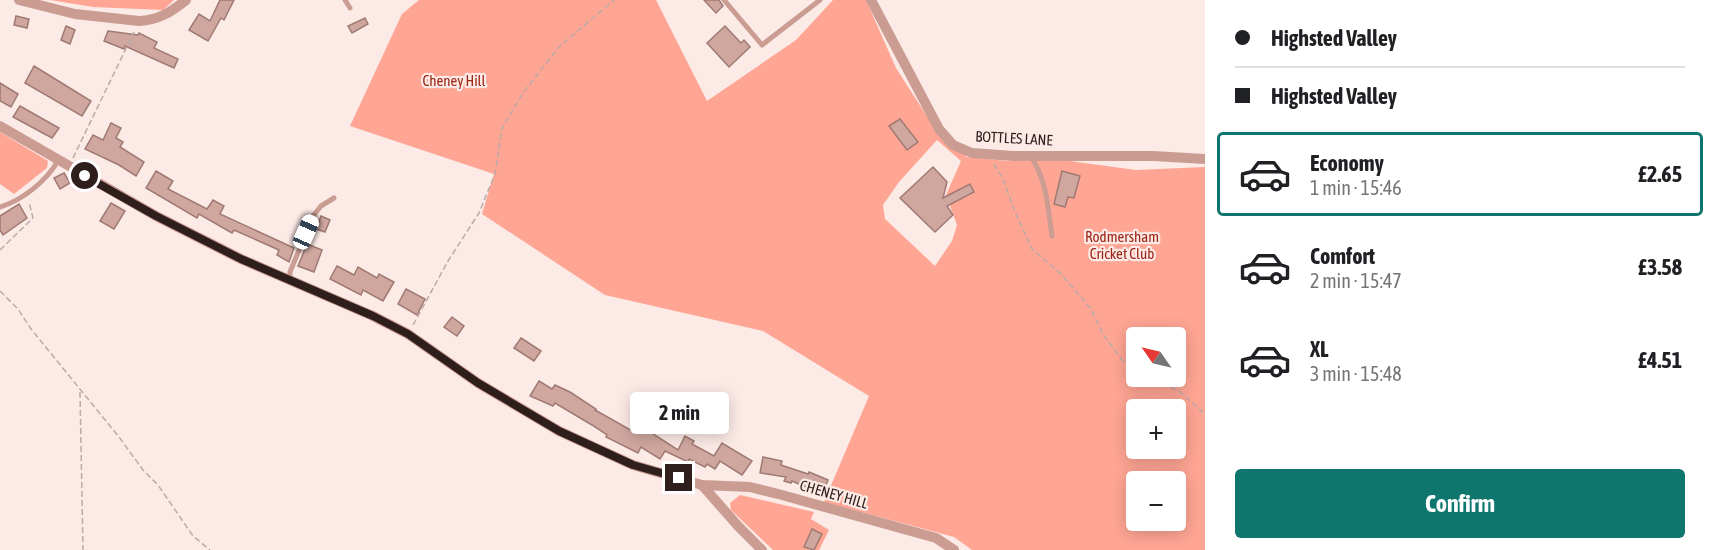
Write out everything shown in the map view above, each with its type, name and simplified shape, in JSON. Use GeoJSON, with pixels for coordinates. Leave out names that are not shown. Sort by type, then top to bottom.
{"type":"FeatureCollection","features":[{"type":"Feature","properties":{"kind":"street"},"geometry":{"type":"LineString","coordinates":[[19,0],[75,14],[139,21],[150,21],[167,15],[186,0]]}},
{"type":"Feature","properties":{"kind":"street","name":"BOTTLES LANE"},"geometry":{"type":"LineString","coordinates":[[871,0],[939,129],[953,145],[972,153],[986,154],[1153,156],[1205,159]]}},
{"type":"Feature","properties":{"kind":"street","name":"CHENEY HILL"},"geometry":{"type":"LineString","coordinates":[[0,126],[156,216],[290,282],[373,316],[408,334],[478,383],[559,431],[633,465],[702,485],[750,487],[782,495],[936,538],[954,550]]}},
{"type":"Feature","properties":{"kind":"street"},"geometry":{"type":"LineString","coordinates":[[702,485],[762,550]]}},
{"type":"Feature","properties":{"kind":"lane"},"geometry":{"type":"LineString","coordinates":[[345,0],[350,8]]}},
{"type":"Feature","properties":{"kind":"lane"},"geometry":{"type":"LineString","coordinates":[[724,0],[762,45],[820,0]]}},
{"type":"Feature","properties":{"kind":"lane"},"geometry":{"type":"LineString","coordinates":[[1030,156],[1039,168],[1043,182],[1052,236]]}},
{"type":"Feature","properties":{"kind":"lane"},"geometry":{"type":"LineString","coordinates":[[0,207],[28,193],[52,171],[58,161]]}},
{"type":"Feature","properties":{"kind":"lane"},"geometry":{"type":"LineString","coordinates":[[290,282],[290,272],[313,216],[321,206],[334,198]]}},
{"type":"Feature","properties":{"kind":"path"},"geometry":{"type":"LineString","coordinates":[[408,334],[448,261],[479,213],[495,174],[502,128],[523,93],[559,47],[614,0]]}},
{"type":"Feature","properties":{"kind":"path"},"geometry":{"type":"LineString","coordinates":[[69,166],[139,21]]}},
{"type":"Feature","properties":{"kind":"path"},"geometry":{"type":"LineString","coordinates":[[986,154],[1003,179],[1032,249],[1062,275],[1091,309],[1103,334],[1126,363]]}},
{"type":"Feature","properties":{"kind":"path"},"geometry":{"type":"LineString","coordinates":[[0,250],[33,218],[28,193]]}},
{"type":"Feature","properties":{"kind":"path"},"geometry":{"type":"LineString","coordinates":[[0,291],[18,309],[31,330],[143,470],[158,485],[193,536],[210,550]]}},
{"type":"Feature","properties":{"kind":"path"},"geometry":{"type":"LineString","coordinates":[[1170,387],[1179,391],[1205,414]]}},
{"type":"Feature","properties":{"kind":"path"},"geometry":{"type":"LineString","coordinates":[[80,390],[83,550]]}},
{"type":"Feature","properties":{"kind":"green space"},"geometry":{"type":"Polygon","coordinates":[[[50,0],[174,0],[163,10],[93,7],[50,0]]]}},
{"type":"Feature","properties":{"kind":"green space"},"geometry":{"type":"Polygon","coordinates":[[[419,0],[656,0],[707,101],[796,40],[833,0],[866,0],[896,68],[939,135],[967,157],[1007,161],[1062,160],[1136,170],[1205,167],[1205,550],[972,550],[954,537],[824,502],[869,396],[763,331],[605,295],[482,214],[494,174],[350,126],[402,14],[419,0]],[[937,140],[899,182],[883,205],[885,219],[935,266],[952,241],[957,225],[946,195],[961,161],[937,140]]]}},
{"type":"Feature","properties":{"kind":"green space"},"geometry":{"type":"Polygon","coordinates":[[[0,132],[48,161],[47,168],[14,194],[0,184],[0,132]]]}},
{"type":"Feature","properties":{"kind":"green space"},"geometry":{"type":"Polygon","coordinates":[[[740,495],[814,512],[811,519],[829,530],[819,550],[814,550],[822,534],[812,529],[804,547],[810,550],[773,550],[731,510],[730,503],[740,495]]]}},
{"type":"Feature","properties":{"kind":"building"},"geometry":{"type":"Polygon","coordinates":[[[220,0],[234,0],[224,20],[221,18],[208,41],[189,30],[199,14],[210,21],[220,0]]]}},
{"type":"Feature","properties":{"kind":"building"},"geometry":{"type":"Polygon","coordinates":[[[704,0],[719,0],[723,6],[716,13],[704,0]]]}},
{"type":"Feature","properties":{"kind":"building"},"geometry":{"type":"Polygon","coordinates":[[[16,16],[29,19],[27,28],[14,25],[16,16]]]}},
{"type":"Feature","properties":{"kind":"building"},"geometry":{"type":"Polygon","coordinates":[[[365,18],[368,24],[352,33],[348,26],[365,18]]]}},
{"type":"Feature","properties":{"kind":"building"},"geometry":{"type":"Polygon","coordinates":[[[66,26],[75,30],[70,44],[61,40],[66,26]]]}},
{"type":"Feature","properties":{"kind":"building"},"geometry":{"type":"Polygon","coordinates":[[[725,26],[741,43],[744,40],[750,47],[729,67],[707,43],[725,26]]]}},
{"type":"Feature","properties":{"kind":"building"},"geometry":{"type":"Polygon","coordinates":[[[108,31],[138,35],[139,33],[157,42],[154,48],[178,59],[174,68],[125,46],[124,49],[104,41],[108,31]]]}},
{"type":"Feature","properties":{"kind":"building"},"geometry":{"type":"Polygon","coordinates":[[[34,66],[91,101],[82,116],[25,83],[34,66]]]}},
{"type":"Feature","properties":{"kind":"building"},"geometry":{"type":"Polygon","coordinates":[[[0,83],[18,94],[11,107],[0,101],[0,83]]]}},
{"type":"Feature","properties":{"kind":"building"},"geometry":{"type":"Polygon","coordinates":[[[20,106],[59,128],[52,138],[13,117],[20,106]]]}},
{"type":"Feature","properties":{"kind":"building"},"geometry":{"type":"Polygon","coordinates":[[[900,119],[918,142],[907,150],[889,126],[900,119]]]}},
{"type":"Feature","properties":{"kind":"building"},"geometry":{"type":"Polygon","coordinates":[[[111,123],[121,128],[116,138],[123,142],[120,147],[144,162],[136,176],[85,149],[93,135],[103,140],[111,123]]]}},
{"type":"Feature","properties":{"kind":"building"},"geometry":{"type":"Polygon","coordinates":[[[933,167],[947,182],[943,198],[970,184],[974,192],[947,206],[953,215],[935,232],[900,198],[933,167]]]}},
{"type":"Feature","properties":{"kind":"building"},"geometry":{"type":"Polygon","coordinates":[[[156,171],[173,181],[168,189],[207,209],[213,200],[224,206],[220,214],[294,248],[289,262],[277,255],[279,250],[234,230],[232,233],[199,214],[197,218],[146,188],[156,171]]]}},
{"type":"Feature","properties":{"kind":"building"},"geometry":{"type":"Polygon","coordinates":[[[1062,171],[1080,176],[1074,198],[1068,197],[1065,207],[1054,204],[1062,171]]]}},
{"type":"Feature","properties":{"kind":"building"},"geometry":{"type":"Polygon","coordinates":[[[64,173],[70,183],[60,189],[54,178],[64,173]]]}},
{"type":"Feature","properties":{"kind":"building"},"geometry":{"type":"Polygon","coordinates":[[[111,203],[125,211],[114,229],[100,221],[111,203]]]}},
{"type":"Feature","properties":{"kind":"building"},"geometry":{"type":"Polygon","coordinates":[[[19,204],[27,218],[3,235],[0,230],[0,216],[19,204]]]}},
{"type":"Feature","properties":{"kind":"building"},"geometry":{"type":"Polygon","coordinates":[[[321,216],[330,220],[325,232],[316,229],[321,216]]]}},
{"type":"Feature","properties":{"kind":"building"},"geometry":{"type":"Polygon","coordinates":[[[307,244],[322,250],[314,272],[298,266],[307,244]]]}},
{"type":"Feature","properties":{"kind":"building"},"geometry":{"type":"Polygon","coordinates":[[[337,266],[354,275],[358,267],[377,278],[379,274],[394,282],[383,301],[363,290],[361,295],[330,279],[337,266]]]}},
{"type":"Feature","properties":{"kind":"building"},"geometry":{"type":"Polygon","coordinates":[[[406,289],[425,299],[417,315],[398,304],[406,289]]]}},
{"type":"Feature","properties":{"kind":"building"},"geometry":{"type":"Polygon","coordinates":[[[452,317],[464,326],[457,336],[444,327],[452,317]]]}},
{"type":"Feature","properties":{"kind":"building"},"geometry":{"type":"Polygon","coordinates":[[[521,338],[541,351],[534,361],[514,348],[521,338]]]}},
{"type":"Feature","properties":{"kind":"building"},"geometry":{"type":"Polygon","coordinates":[[[539,381],[552,389],[555,385],[570,392],[595,410],[634,432],[639,421],[652,428],[650,432],[678,450],[685,436],[694,441],[692,444],[714,456],[722,443],[752,461],[742,475],[720,461],[715,469],[689,459],[688,462],[665,451],[660,459],[641,447],[638,453],[606,437],[607,435],[592,425],[555,403],[553,406],[530,396],[539,381]]]}},
{"type":"Feature","properties":{"kind":"building"},"geometry":{"type":"Polygon","coordinates":[[[763,457],[782,461],[781,465],[808,474],[809,472],[828,480],[822,494],[792,481],[791,483],[784,481],[786,477],[760,473],[763,457]]]}},
{"type":"Feature","properties":{"kind":"building"},"geometry":{"type":"Polygon","coordinates":[[[812,529],[822,534],[814,550],[804,547],[812,529]]]}},
{"type":"Feature","properties":{"kind":"route"},"geometry":{"type":"LineString","coordinates":[[85,176],[156,216],[241,259],[373,316],[408,334],[478,383],[559,431],[633,465],[679,478]]}},
{"type":"Feature","properties":{"kind":"park label","name":"Cheney Hill"},"geometry":{"type":"Point","coordinates":[454,80]}},
{"type":"Feature","properties":{"kind":"park label","name":"Rodmersham Cricket Club"},"geometry":{"type":"Point","coordinates":[1122,244]}}]}
